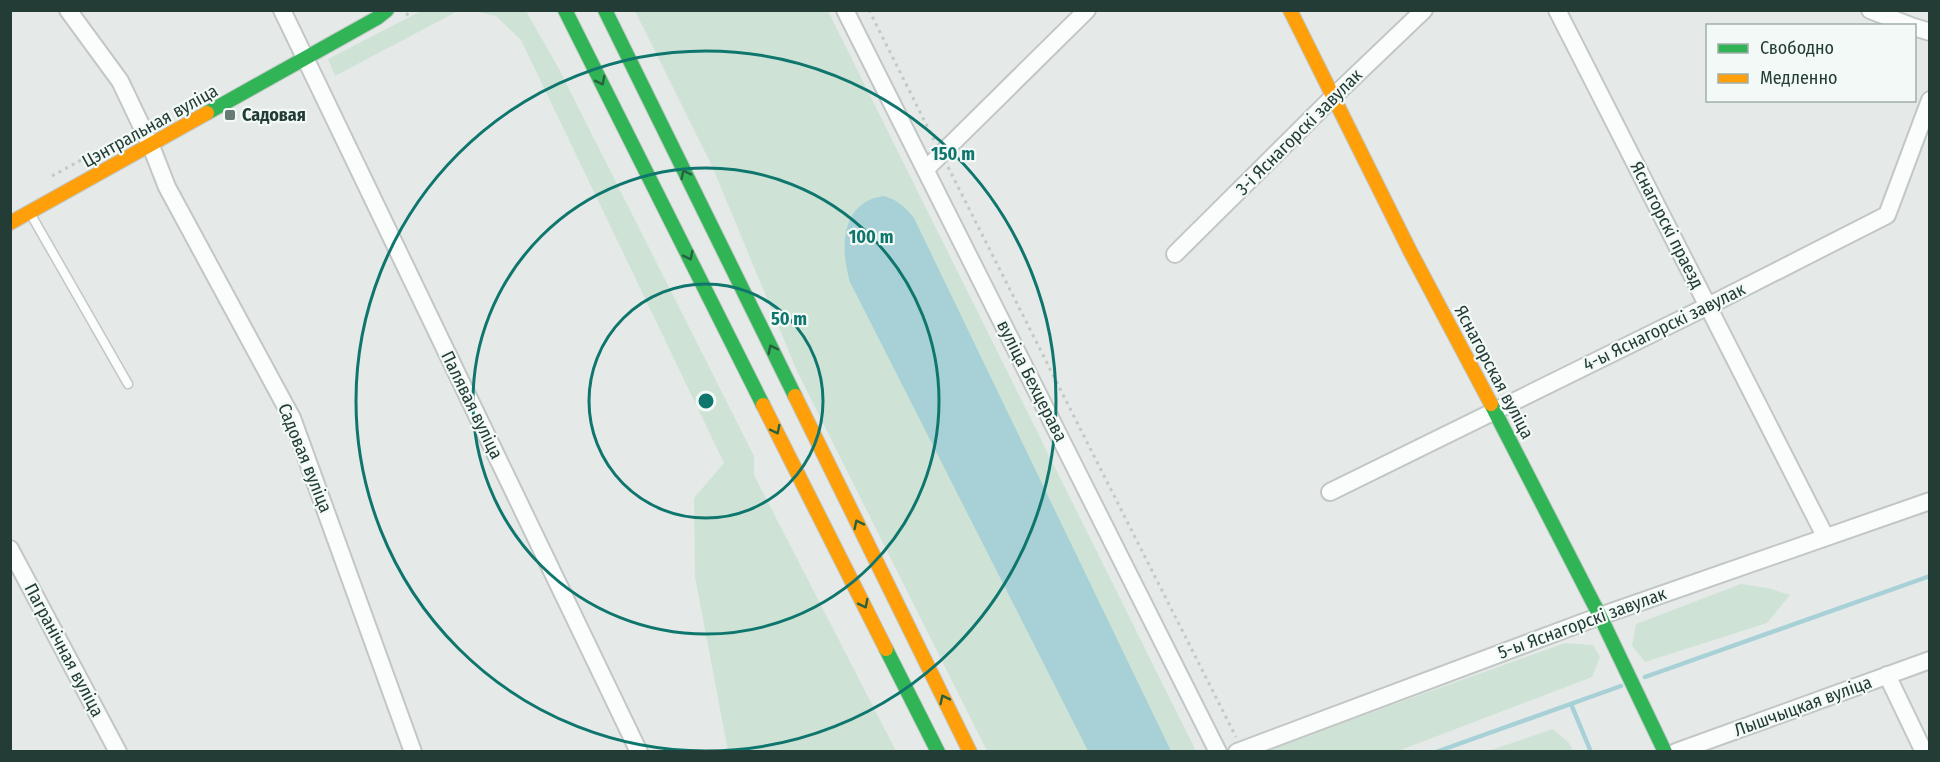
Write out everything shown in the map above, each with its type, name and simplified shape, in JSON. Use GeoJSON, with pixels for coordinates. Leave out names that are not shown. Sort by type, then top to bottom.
{"type":"FeatureCollection","features":[{"type":"Feature","properties":{"kind":"main road"},"geometry":{"type":"LineString","coordinates":[[554,10],[586,52]]}},
{"type":"Feature","properties":{"kind":"main road"},"geometry":{"type":"LineString","coordinates":[[565,10],[938,752]]}},
{"type":"Feature","properties":{"kind":"main road"},"geometry":{"type":"LineString","coordinates":[[605,10],[970,752]]}},
{"type":"Feature","properties":{"kind":"main road"},"geometry":{"type":"LineString","coordinates":[[612,10],[618,38]]}},
{"type":"Feature","properties":{"kind":"main road","name":"Яснагорская вуліца"},"geometry":{"type":"LineString","coordinates":[[1290,10],[1410,251],[1600,616],[1665,752]]}},
{"type":"Feature","properties":{"kind":"main road","name":"Цэнтральная вуліца"},"geometry":{"type":"LineString","coordinates":[[10,223],[388,14]]}},
{"type":"Feature","properties":{"kind":"street","name":"Садовая вуліца"},"geometry":{"type":"LineString","coordinates":[[68,10],[120,81],[151,146],[167,187],[292,418],[413,752]]}},
{"type":"Feature","properties":{"kind":"street","name":"Палявая вуліца"},"geometry":{"type":"LineString","coordinates":[[282,10],[639,752]]}},
{"type":"Feature","properties":{"kind":"street","name":"вуліца Бехцерава"},"geometry":{"type":"LineString","coordinates":[[846,10],[1218,752]]}},
{"type":"Feature","properties":{"kind":"street"},"geometry":{"type":"LineString","coordinates":[[926,169],[1088,10]]}},
{"type":"Feature","properties":{"kind":"street","name":"3-і Яснагорскі завулак"},"geometry":{"type":"LineString","coordinates":[[1175,254],[1424,10]]}},
{"type":"Feature","properties":{"kind":"street","name":"Яснагорскі праезд"},"geometry":{"type":"LineString","coordinates":[[1557,10],[1825,536]]}},
{"type":"Feature","properties":{"kind":"street"},"geometry":{"type":"LineString","coordinates":[[1870,10],[1908,24]]}},
{"type":"Feature","properties":{"kind":"street","name":"4-ы Яснагорскі завулак"},"geometry":{"type":"LineString","coordinates":[[1330,492],[1887,215],[1929,100]]}},
{"type":"Feature","properties":{"kind":"street","name":"5-ы Яснагорскі завулак"},"geometry":{"type":"LineString","coordinates":[[1240,750],[1600,616],[1929,501]]}},
{"type":"Feature","properties":{"kind":"street","name":"Пагранічная вуліца"},"geometry":{"type":"LineString","coordinates":[[10,549],[118,752]]}},
{"type":"Feature","properties":{"kind":"street","name":"Лышчыцкая вуліца"},"geometry":{"type":"LineString","coordinates":[[1676,752],[1929,660]]}},
{"type":"Feature","properties":{"kind":"street"},"geometry":{"type":"LineString","coordinates":[[1887,675],[1924,752]]}},
{"type":"Feature","properties":{"kind":"lane"},"geometry":{"type":"LineString","coordinates":[[29,213],[128,384]]}},
{"type":"Feature","properties":{"kind":"path"},"geometry":{"type":"LineString","coordinates":[[869,10],[1240,750]]}},
{"type":"Feature","properties":{"kind":"green space"},"geometry":{"type":"Polygon","coordinates":[[[423,10],[458,11],[335,76],[328,59],[423,10]]]}},
{"type":"Feature","properties":{"kind":"green space"},"geometry":{"type":"Polygon","coordinates":[[[473,11],[526,11],[559,69],[754,456],[754,475],[896,751],[728,751],[695,577],[694,498],[724,463],[521,40],[496,16],[473,11]]]}},
{"type":"Feature","properties":{"kind":"green space"},"geometry":{"type":"Polygon","coordinates":[[[635,11],[828,11],[1196,751],[987,751],[797,371],[712,166],[635,11]]]}},
{"type":"Feature","properties":{"kind":"green space"},"geometry":{"type":"Polygon","coordinates":[[[1741,584],[1768,588],[1790,595],[1767,623],[1645,662],[1632,646],[1636,624],[1741,584]]]}},
{"type":"Feature","properties":{"kind":"green space"},"geometry":{"type":"Polygon","coordinates":[[[1565,643],[1593,645],[1600,657],[1592,677],[1398,751],[1269,751],[1269,749],[1565,643]]]}},
{"type":"Feature","properties":{"kind":"green space"},"geometry":{"type":"Polygon","coordinates":[[[1553,729],[1569,743],[1573,751],[1488,751],[1553,729]]]}},
{"type":"Feature","properties":{"kind":"water"},"geometry":{"type":"Polygon","coordinates":[[[884,196],[901,204],[914,218],[1171,751],[1088,751],[850,282],[845,241],[851,217],[869,200],[884,196]]]}},
{"type":"Feature","properties":{"kind":"waterway"},"geometry":{"type":"LineString","coordinates":[[1645,677],[1930,576]]}},
{"type":"Feature","properties":{"kind":"waterway"},"geometry":{"type":"LineString","coordinates":[[1436,752],[1621,686]]}},
{"type":"Feature","properties":{"kind":"waterway"},"geometry":{"type":"LineString","coordinates":[[1571,704],[1591,752]]}},
{"type":"Feature","properties":{"kind":"traffic: fast"},"geometry":{"type":"LineString","coordinates":[[207,113],[377,18],[387,10]]}},
{"type":"Feature","properties":{"kind":"traffic: fast"},"geometry":{"type":"LineString","coordinates":[[565,10],[763,405]]}},
{"type":"Feature","properties":{"kind":"traffic: fast"},"geometry":{"type":"LineString","coordinates":[[605,10],[795,396]]}},
{"type":"Feature","properties":{"kind":"traffic: fast"},"geometry":{"type":"LineString","coordinates":[[1491,404],[1600,616],[1665,752]]}},
{"type":"Feature","properties":{"kind":"traffic: fast"},"geometry":{"type":"LineString","coordinates":[[886,649],[938,752]]}},
{"type":"Feature","properties":{"kind":"traffic: slow"},"geometry":{"type":"LineString","coordinates":[[1290,10],[1410,251],[1491,404]]}},
{"type":"Feature","properties":{"kind":"traffic: slow"},"geometry":{"type":"LineString","coordinates":[[10,223],[207,113]]}},
{"type":"Feature","properties":{"kind":"traffic: slow"},"geometry":{"type":"LineString","coordinates":[[795,396],[970,752]]}},
{"type":"Feature","properties":{"kind":"traffic: slow"},"geometry":{"type":"LineString","coordinates":[[763,405],[886,649]]}},
{"type":"Feature","properties":{"kind":"place","name":"Садовая"},"geometry":{"type":"Point","coordinates":[230,115]}}]}
